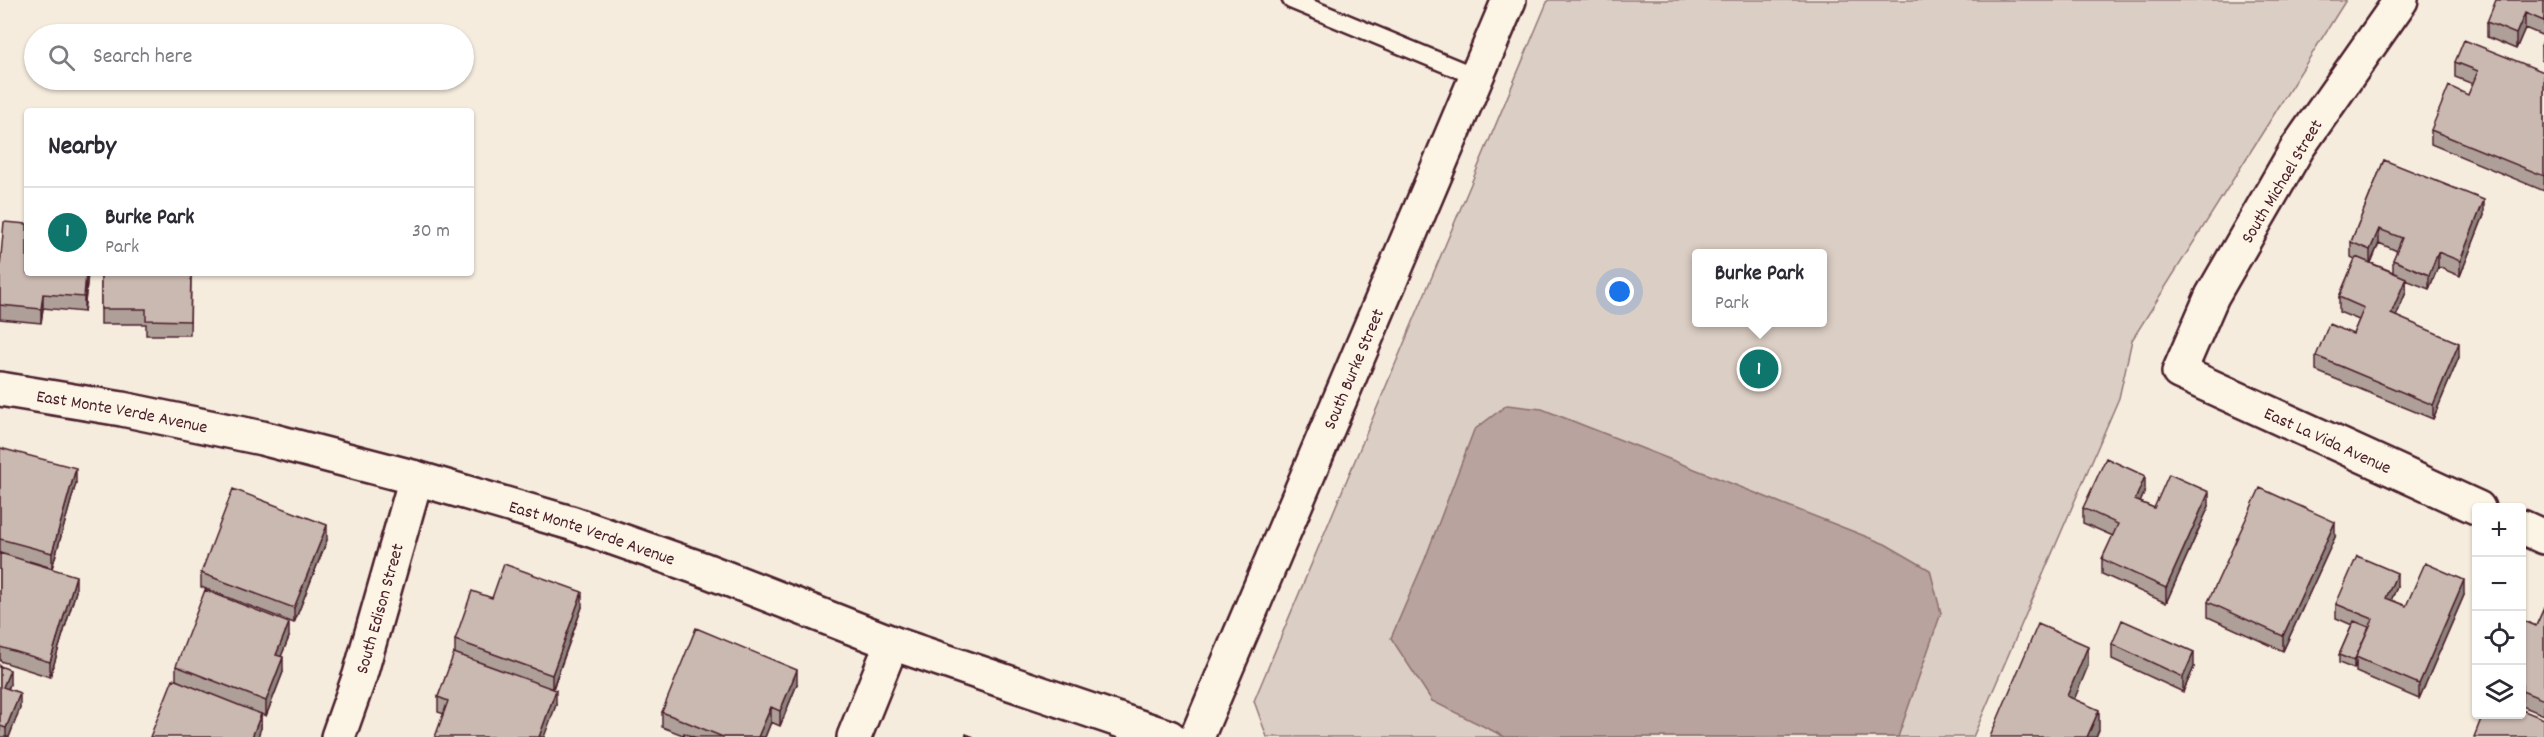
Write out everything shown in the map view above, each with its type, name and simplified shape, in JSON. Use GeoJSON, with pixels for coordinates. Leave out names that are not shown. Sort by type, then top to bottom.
{"type":"FeatureCollection","features":[{"type":"Feature","properties":{"kind":"street","name":"South Burke Street"},"geometry":{"type":"LineString","coordinates":[[1197,737],[1509,0]]}},
{"type":"Feature","properties":{"kind":"street","name":"South Michael Street"},"geometry":{"type":"LineString","coordinates":[[2179,372],[2212,296],[2298,147],[2402,0]]}},
{"type":"Feature","properties":{"kind":"street","name":"East La Vida Avenue"},"geometry":{"type":"LineString","coordinates":[[2179,372],[2472,504]]}},
{"type":"Feature","properties":{"kind":"street","name":"East Monte Verde Avenue"},"geometry":{"type":"LineString","coordinates":[[0,389],[122,409],[262,438],[416,478],[571,523],[705,570],[892,643],[1169,737]]}},
{"type":"Feature","properties":{"kind":"street","name":"South Edison Street"},"geometry":{"type":"LineString","coordinates":[[338,737],[363,664],[416,478]]}},
{"type":"Feature","properties":{"kind":"street"},"geometry":{"type":"LineString","coordinates":[[2526,529],[2544,537]]}},
{"type":"Feature","properties":{"kind":"street"},"geometry":{"type":"LineString","coordinates":[[854,737],[892,643]]}},
{"type":"Feature","properties":{"kind":"lane"},"geometry":{"type":"LineString","coordinates":[[1291,0],[1476,78]]}},
{"type":"Feature","properties":{"kind":"shaded area"},"geometry":{"type":"Polygon","coordinates":[[[1548,0],[2346,0],[2132,340],[2119,398],[1973,737],[1267,737],[1254,701],[1548,0]]]}},
{"type":"Feature","properties":{"kind":"shaded area"},"geometry":{"type":"Polygon","coordinates":[[[1507,405],[1542,409],[1885,544],[1930,570],[1941,613],[1898,737],[1505,737],[1432,701],[1391,638],[1425,559],[1474,430],[1507,405]]]}},
{"type":"Feature","properties":{"kind":"building"},"geometry":{"type":"Polygon","coordinates":[[[2496,0],[2544,0],[2544,21],[2525,13],[2516,34],[2487,22],[2496,0]]]}},
{"type":"Feature","properties":{"kind":"building"},"geometry":{"type":"Polygon","coordinates":[[[2464,40],[2544,72],[2544,176],[2431,130],[2449,86],[2468,95],[2478,71],[2455,62],[2464,40]]]}},
{"type":"Feature","properties":{"kind":"building"},"geometry":{"type":"Polygon","coordinates":[[[2384,160],[2484,200],[2460,261],[2438,252],[2429,275],[2393,260],[2402,238],[2379,229],[2370,250],[2351,242],[2384,160]]]}},
{"type":"Feature","properties":{"kind":"building"},"geometry":{"type":"Polygon","coordinates":[[[4,222],[24,224],[24,276],[86,276],[84,297],[43,294],[41,309],[0,305],[0,267],[4,222]]]}},
{"type":"Feature","properties":{"kind":"building"},"geometry":{"type":"Polygon","coordinates":[[[2356,257],[2406,278],[2391,314],[2459,343],[2433,405],[2316,356],[2329,324],[2353,334],[2364,308],[2339,297],[2356,257]]]}},
{"type":"Feature","properties":{"kind":"building"},"geometry":{"type":"Polygon","coordinates":[[[101,276],[191,276],[190,321],[146,320],[146,309],[101,309],[101,276]]]}},
{"type":"Feature","properties":{"kind":"building"},"geometry":{"type":"Polygon","coordinates":[[[0,448],[76,468],[52,553],[0,539],[0,448]]]}},
{"type":"Feature","properties":{"kind":"building"},"geometry":{"type":"Polygon","coordinates":[[[2106,458],[2145,476],[2135,500],[2154,508],[2169,474],[2209,492],[2166,588],[2102,559],[2118,524],[2083,508],[2106,458]]]}},
{"type":"Feature","properties":{"kind":"building"},"geometry":{"type":"Polygon","coordinates":[[[2260,488],[2335,522],[2283,636],[2208,602],[2260,488]]]}},
{"type":"Feature","properties":{"kind":"building"},"geometry":{"type":"Polygon","coordinates":[[[233,489],[327,525],[294,608],[201,573],[233,489]]]}},
{"type":"Feature","properties":{"kind":"building"},"geometry":{"type":"Polygon","coordinates":[[[0,553],[76,576],[50,662],[0,647],[0,553]]]}},
{"type":"Feature","properties":{"kind":"building"},"geometry":{"type":"Polygon","coordinates":[[[2357,556],[2397,573],[2386,598],[2406,606],[2425,563],[2464,580],[2419,684],[2356,657],[2373,619],[2336,604],[2357,556]]]}},
{"type":"Feature","properties":{"kind":"building"},"geometry":{"type":"Polygon","coordinates":[[[504,564],[582,592],[552,675],[455,640],[472,591],[492,598],[504,564]]]}},
{"type":"Feature","properties":{"kind":"building"},"geometry":{"type":"Polygon","coordinates":[[[205,590],[289,623],[276,655],[283,657],[266,701],[176,666],[205,590]]]}},
{"type":"Feature","properties":{"kind":"building"},"geometry":{"type":"Polygon","coordinates":[[[2544,608],[2544,700],[2526,693],[2526,622],[2536,626],[2544,608]]]}},
{"type":"Feature","properties":{"kind":"building"},"geometry":{"type":"Polygon","coordinates":[[[2122,620],[2194,652],[2183,677],[2112,644],[2122,620]]]}},
{"type":"Feature","properties":{"kind":"building"},"geometry":{"type":"Polygon","coordinates":[[[2354,621],[2369,627],[2354,661],[2339,655],[2354,621]]]}},
{"type":"Feature","properties":{"kind":"building"},"geometry":{"type":"Polygon","coordinates":[[[2038,624],[2088,646],[2067,696],[2099,710],[2087,737],[1990,737],[2038,624]]]}},
{"type":"Feature","properties":{"kind":"building"},"geometry":{"type":"Polygon","coordinates":[[[696,628],[797,670],[780,711],[771,707],[758,737],[723,737],[662,712],[696,628]]]}},
{"type":"Feature","properties":{"kind":"building"},"geometry":{"type":"Polygon","coordinates":[[[454,653],[556,690],[539,737],[435,737],[448,701],[438,697],[454,653]]]}},
{"type":"Feature","properties":{"kind":"building"},"geometry":{"type":"Polygon","coordinates":[[[0,666],[10,670],[3,687],[20,693],[6,728],[0,726],[0,666]]]}},
{"type":"Feature","properties":{"kind":"building"},"geometry":{"type":"Polygon","coordinates":[[[173,679],[261,714],[252,737],[150,737],[173,679]]]}},
{"type":"Feature","properties":{"kind":"building"},"geometry":{"type":"Polygon","coordinates":[[[2526,712],[2544,719],[2544,737],[2474,737],[2481,719],[2526,719],[2526,712]]]}},
{"type":"Feature","properties":{"kind":"place","name":"Burke Park"},"geometry":{"type":"Point","coordinates":[1759,369]}}]}
